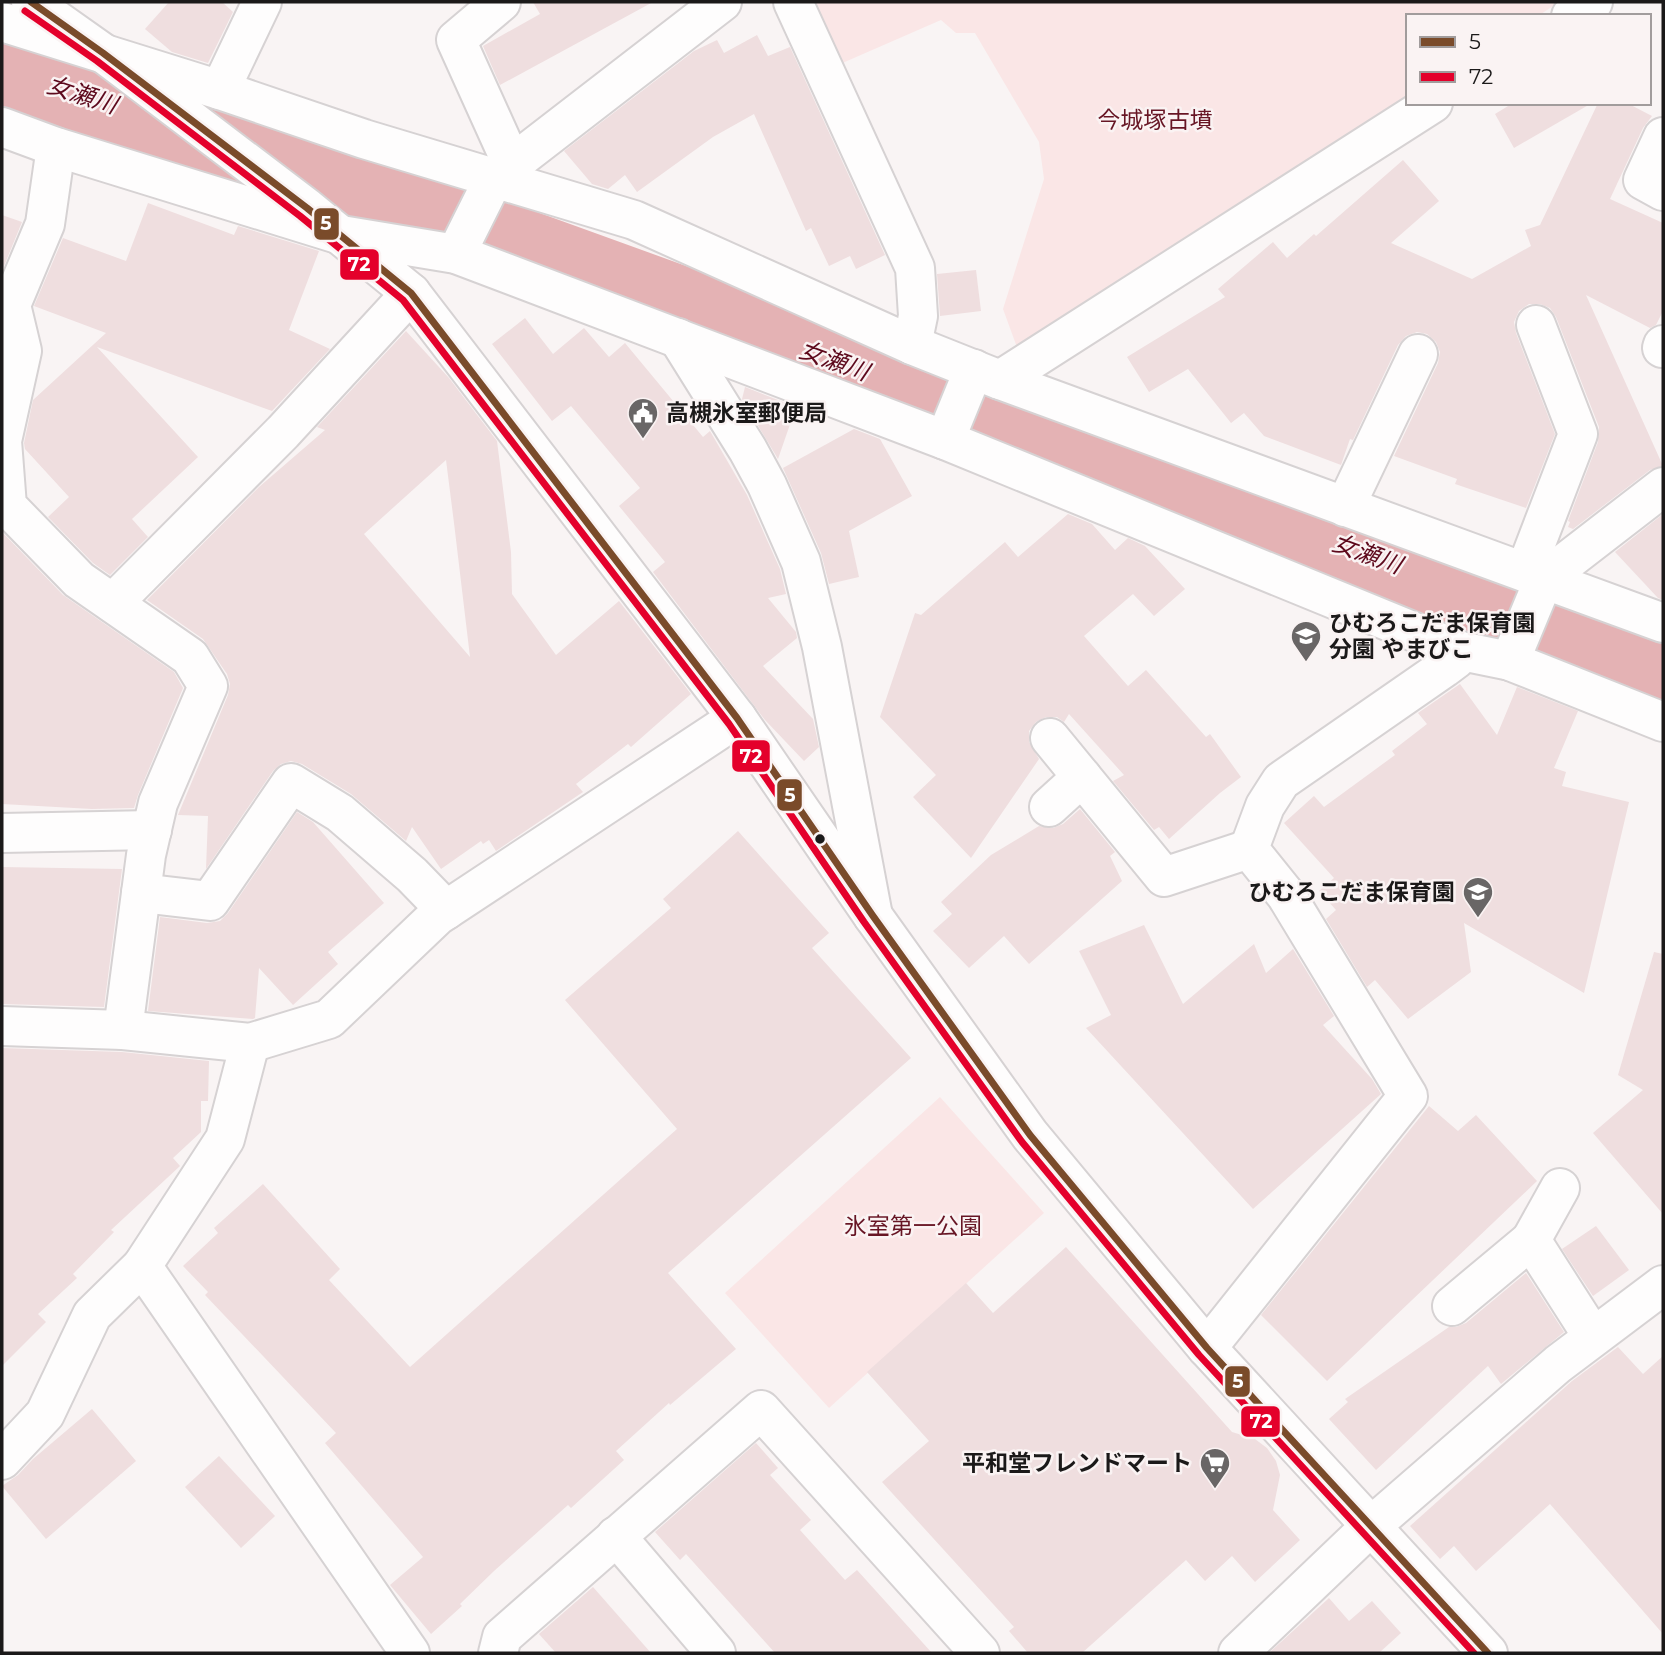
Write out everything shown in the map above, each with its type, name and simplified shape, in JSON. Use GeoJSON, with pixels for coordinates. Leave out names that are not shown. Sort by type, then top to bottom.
{"type":"FeatureCollection","features":[{"type":"Feature","properties":{"kind":"street"},"geometry":{"type":"LineString","coordinates":[[31,2],[103,53],[307,208],[411,293],[737,718],[873,916],[1030,1135],[1207,1348],[1488,1653]]}},
{"type":"Feature","properties":{"kind":"street"},"geometry":{"type":"LineString","coordinates":[[220,90],[262,2]]}},
{"type":"Feature","properties":{"kind":"street"},"geometry":{"type":"LineString","coordinates":[[498,178],[456,40],[501,2]]}},
{"type":"Feature","properties":{"kind":"street"},"geometry":{"type":"LineString","coordinates":[[456,254],[498,178],[722,2]]}},
{"type":"Feature","properties":{"kind":"street"},"geometry":{"type":"LineString","coordinates":[[793,2],[915,268],[918,316],[912,345]]}},
{"type":"Feature","properties":{"kind":"street"},"geometry":{"type":"LineString","coordinates":[[1574,14],[1592,2]]}},
{"type":"Feature","properties":{"kind":"street"},"geometry":{"type":"LineString","coordinates":[[2,22],[220,90],[364,139],[634,220],[912,345],[987,375],[1663,623]]}},
{"type":"Feature","properties":{"kind":"street"},"geometry":{"type":"LineString","coordinates":[[945,440],[987,375],[1430,105]]}},
{"type":"Feature","properties":{"kind":"street"},"geometry":{"type":"LineString","coordinates":[[2,127],[57,147],[341,235],[456,254],[945,440],[1461,651],[1510,661],[1663,722]]}},
{"type":"Feature","properties":{"kind":"street"},"geometry":{"type":"LineString","coordinates":[[1663,137],[1643,180],[1663,191]]}},
{"type":"Feature","properties":{"kind":"street"},"geometry":{"type":"LineString","coordinates":[[57,147],[45,224],[6,304],[22,351],[2,442],[7,506],[79,580],[190,657],[208,685],[158,803],[141,893],[124,1030]]}},
{"type":"Feature","properties":{"kind":"street"},"geometry":{"type":"LineString","coordinates":[[113,603],[283,432],[411,293]]}},
{"type":"Feature","properties":{"kind":"street"},"geometry":{"type":"LineString","coordinates":[[1510,661],[1578,434],[1536,325]]}},
{"type":"Feature","properties":{"kind":"street"},"geometry":{"type":"LineString","coordinates":[[678,338],[748,450],[767,485],[801,562],[822,647],[873,916]]}},
{"type":"Feature","properties":{"kind":"street"},"geometry":{"type":"LineString","coordinates":[[1345,507],[1418,354]]}},
{"type":"Feature","properties":{"kind":"street"},"geometry":{"type":"LineString","coordinates":[[1535,576],[1663,487]]}},
{"type":"Feature","properties":{"kind":"street"},"geometry":{"type":"LineString","coordinates":[[1250,849],[1265,806],[1281,781],[1444,668],[1456,659],[1461,651]]}},
{"type":"Feature","properties":{"kind":"street"},"geometry":{"type":"LineString","coordinates":[[2,1026],[124,1030],[250,1043],[330,1019],[446,910],[737,718]]}},
{"type":"Feature","properties":{"kind":"street"},"geometry":{"type":"LineString","coordinates":[[1050,738],[1164,877],[1250,849]]}},
{"type":"Feature","properties":{"kind":"street"},"geometry":{"type":"LineString","coordinates":[[1049,807],[1082,777]]}},
{"type":"Feature","properties":{"kind":"street"},"geometry":{"type":"LineString","coordinates":[[141,893],[210,901],[291,783],[340,813],[412,875],[446,910]]}},
{"type":"Feature","properties":{"kind":"street"},"geometry":{"type":"LineString","coordinates":[[2,833],[152,830]]}},
{"type":"Feature","properties":{"kind":"street"},"geometry":{"type":"LineString","coordinates":[[1207,1348],[1408,1096],[1286,895],[1250,849]]}},
{"type":"Feature","properties":{"kind":"street"},"geometry":{"type":"LineString","coordinates":[[2,1460],[45,1414],[92,1315],[142,1266],[225,1139],[250,1043]]}},
{"type":"Feature","properties":{"kind":"street"},"geometry":{"type":"LineString","coordinates":[[1452,1306],[1531,1240],[1560,1188]]}},
{"type":"Feature","properties":{"kind":"street"},"geometry":{"type":"LineString","coordinates":[[1531,1240],[1593,1337]]}},
{"type":"Feature","properties":{"kind":"street"},"geometry":{"type":"LineString","coordinates":[[142,1266],[410,1653]]}},
{"type":"Feature","properties":{"kind":"street"},"geometry":{"type":"LineString","coordinates":[[1238,1653],[1370,1527],[1558,1364],[1663,1285]]}},
{"type":"Feature","properties":{"kind":"street"},"geometry":{"type":"LineString","coordinates":[[498,1653],[502,1637],[761,1410],[980,1653]]}},
{"type":"Feature","properties":{"kind":"street"},"geometry":{"type":"LineString","coordinates":[[616,1536],[716,1653]]}},
{"type":"Feature","properties":{"kind":"green space","name":"今城塚古墳"},"geometry":{"type":"Polygon","coordinates":[[[800,2],[1559,2],[1541,14],[1406,14],[1406,100],[1018,350],[1003,309],[1044,179],[1039,142],[975,33],[956,33],[941,20],[831,68],[800,2]]]}},
{"type":"Feature","properties":{"kind":"green space","name":"氷室第一公園"},"geometry":{"type":"Polygon","coordinates":[[[940,1097],[1044,1213],[829,1408],[725,1293],[940,1097]]]}},
{"type":"Feature","properties":{"kind":"building"},"geometry":{"type":"Polygon","coordinates":[[[169,2],[222,2],[233,12],[208,63],[172,52],[145,29],[169,2]]]}},
{"type":"Feature","properties":{"kind":"building"},"geometry":{"type":"Polygon","coordinates":[[[533,2],[653,2],[500,85],[483,46],[540,14],[533,2]]]}},
{"type":"Feature","properties":{"kind":"building"},"geometry":{"type":"Polygon","coordinates":[[[757,35],[768,56],[790,47],[885,255],[856,269],[850,256],[829,266],[811,228],[806,231],[754,114],[713,137],[637,192],[625,175],[608,189],[592,184],[564,151],[694,51],[717,40],[724,53],[757,35]]]}},
{"type":"Feature","properties":{"kind":"building"},"geometry":{"type":"Polygon","coordinates":[[[1510,105],[1589,105],[1514,148],[1495,114],[1510,105]]]}},
{"type":"Feature","properties":{"kind":"building"},"geometry":{"type":"Polygon","coordinates":[[[1597,105],[1631,105],[1652,116],[1643,128],[1610,199],[1663,223],[1663,311],[1656,325],[1650,328],[1586,295],[1663,466],[1650,470],[1573,529],[1568,527],[1568,521],[1598,442],[1599,427],[1556,317],[1550,308],[1540,304],[1529,304],[1519,311],[1514,322],[1555,434],[1526,508],[1455,484],[1457,479],[1394,456],[1438,363],[1440,352],[1436,342],[1427,334],[1417,332],[1406,336],[1398,345],[1353,440],[1350,439],[1341,465],[1264,436],[1244,413],[1231,423],[1188,369],[1149,392],[1127,357],[1225,297],[1218,289],[1273,242],[1287,258],[1403,160],[1439,201],[1391,243],[1472,279],[1531,246],[1525,230],[1540,225],[1597,105]]]}},
{"type":"Feature","properties":{"kind":"building"},"geometry":{"type":"Polygon","coordinates":[[[148,203],[234,235],[238,226],[319,251],[289,330],[330,349],[272,411],[97,347],[198,457],[132,519],[148,537],[110,575],[93,563],[48,517],[69,497],[25,449],[24,443],[33,400],[106,333],[34,306],[63,238],[126,261],[148,203]]]}},
{"type":"Feature","properties":{"kind":"building"},"geometry":{"type":"Polygon","coordinates":[[[2,215],[22,222],[2,271],[2,215]]]}},
{"type":"Feature","properties":{"kind":"building"},"geometry":{"type":"Polygon","coordinates":[[[976,270],[981,311],[940,316],[937,274],[976,270]]]}},
{"type":"Feature","properties":{"kind":"building"},"geometry":{"type":"Polygon","coordinates":[[[525,318],[553,354],[584,328],[609,357],[625,343],[703,437],[710,431],[747,495],[780,569],[786,594],[768,598],[796,632],[797,638],[763,666],[813,719],[819,747],[804,761],[765,720],[653,572],[665,562],[619,506],[640,488],[571,406],[552,421],[492,344],[525,318]]]}},
{"type":"Feature","properties":{"kind":"building"},"geometry":{"type":"Polygon","coordinates":[[[406,331],[449,378],[497,441],[511,552],[512,594],[556,655],[619,601],[691,694],[631,747],[628,744],[576,784],[583,792],[496,851],[489,840],[483,844],[481,841],[441,869],[412,827],[406,841],[351,794],[302,764],[291,761],[281,764],[273,771],[206,869],[208,816],[178,815],[228,695],[230,684],[227,674],[203,639],[147,600],[259,487],[325,430],[317,427],[406,331]],[[446,460],[364,534],[470,657],[446,460]]]}},
{"type":"Feature","properties":{"kind":"building"},"geometry":{"type":"Polygon","coordinates":[[[745,387],[796,407],[778,459],[742,399],[745,387]]]}},
{"type":"Feature","properties":{"kind":"building"},"geometry":{"type":"Polygon","coordinates":[[[854,429],[880,439],[912,496],[849,531],[859,577],[829,584],[821,553],[783,468],[854,429]]]}},
{"type":"Feature","properties":{"kind":"building"},"geometry":{"type":"Polygon","coordinates":[[[1068,514],[1092,524],[1115,550],[1128,538],[1145,546],[1185,589],[1154,616],[1133,594],[1084,636],[1128,686],[1146,670],[1206,737],[1210,734],[1241,777],[1169,839],[1159,827],[1154,830],[1113,781],[1124,775],[1069,714],[1064,722],[1057,717],[1046,717],[1036,722],[1029,731],[1029,742],[1039,759],[971,858],[913,797],[936,775],[880,717],[915,613],[921,615],[1005,542],[1018,557],[1068,514]]]}},
{"type":"Feature","properties":{"kind":"building"},"geometry":{"type":"Polygon","coordinates":[[[1663,514],[1663,600],[1658,598],[1615,552],[1663,514]]]}},
{"type":"Feature","properties":{"kind":"building"},"geometry":{"type":"Polygon","coordinates":[[[2,532],[63,595],[174,672],[183,688],[134,808],[92,809],[2,804],[2,532]]]}},
{"type":"Feature","properties":{"kind":"building"},"geometry":{"type":"Polygon","coordinates":[[[1460,684],[1497,735],[1517,687],[1578,711],[1554,768],[1566,772],[1562,786],[1629,802],[1584,993],[1464,923],[1471,972],[1408,1019],[1375,980],[1367,987],[1326,919],[1336,910],[1319,891],[1334,878],[1284,823],[1314,796],[1324,807],[1395,755],[1392,751],[1427,724],[1418,713],[1460,684]]]}},
{"type":"Feature","properties":{"kind":"building"},"geometry":{"type":"Polygon","coordinates":[[[1080,809],[1115,852],[1110,856],[1122,881],[1029,964],[1004,936],[969,968],[933,931],[952,914],[941,902],[991,855],[1039,826],[1053,828],[1063,824],[1080,809]]]}},
{"type":"Feature","properties":{"kind":"building"},"geometry":{"type":"Polygon","coordinates":[[[297,812],[313,822],[384,903],[328,952],[338,964],[293,1005],[259,968],[253,1019],[148,1011],[160,917],[207,923],[220,921],[297,812]]]}},
{"type":"Feature","properties":{"kind":"building"},"geometry":{"type":"Polygon","coordinates":[[[738,831],[829,933],[812,948],[911,1058],[668,1273],[736,1349],[670,1405],[669,1403],[616,1451],[624,1460],[571,1508],[568,1505],[494,1571],[460,1604],[462,1606],[431,1634],[390,1585],[423,1557],[325,1443],[336,1433],[205,1295],[208,1292],[183,1266],[218,1233],[214,1228],[263,1184],[340,1269],[329,1280],[410,1367],[677,1129],[565,1000],[671,908],[663,899],[738,831]]]}},
{"type":"Feature","properties":{"kind":"building"},"geometry":{"type":"Polygon","coordinates":[[[2,867],[122,869],[104,1007],[2,1004],[2,867]]]}},
{"type":"Feature","properties":{"kind":"building"},"geometry":{"type":"Polygon","coordinates":[[[1144,925],[1183,1004],[1254,944],[1266,973],[1293,949],[1334,1016],[1323,1025],[1372,1079],[1381,1094],[1253,1209],[1086,1028],[1111,1015],[1079,951],[1144,925]]]}},
{"type":"Feature","properties":{"kind":"building"},"geometry":{"type":"Polygon","coordinates":[[[1654,952],[1663,954],[1663,1214],[1593,1133],[1643,1090],[1618,1075],[1654,952]]]}},
{"type":"Feature","properties":{"kind":"building"},"geometry":{"type":"Polygon","coordinates":[[[2,1048],[122,1052],[209,1061],[208,1101],[201,1101],[201,1132],[173,1158],[180,1166],[111,1230],[114,1232],[73,1274],[77,1278],[38,1314],[46,1322],[2,1366],[2,1048]]]}},
{"type":"Feature","properties":{"kind":"building"},"geometry":{"type":"Polygon","coordinates":[[[1429,1106],[1458,1131],[1476,1115],[1537,1181],[1327,1381],[1261,1315],[1429,1106]]]}},
{"type":"Feature","properties":{"kind":"building"},"geometry":{"type":"Polygon","coordinates":[[[1596,1226],[1629,1270],[1593,1296],[1562,1249],[1596,1226]]]}},
{"type":"Feature","properties":{"kind":"building"},"geometry":{"type":"Polygon","coordinates":[[[1066,1247],[1232,1432],[1255,1439],[1267,1448],[1276,1461],[1280,1475],[1273,1510],[1300,1540],[1255,1582],[1232,1556],[1205,1581],[1186,1560],[1082,1653],[1028,1653],[1009,1631],[1014,1627],[882,1482],[929,1441],[867,1372],[966,1283],[993,1313],[1066,1247]]]}},
{"type":"Feature","properties":{"kind":"building"},"geometry":{"type":"Polygon","coordinates":[[[1526,1273],[1564,1332],[1501,1384],[1488,1366],[1376,1470],[1329,1419],[1348,1402],[1345,1399],[1449,1327],[1466,1323],[1526,1273]]]}},
{"type":"Feature","properties":{"kind":"building"},"geometry":{"type":"Polygon","coordinates":[[[1618,1347],[1643,1374],[1663,1356],[1663,1634],[1550,1504],[1476,1571],[1454,1546],[1440,1559],[1410,1526],[1572,1381],[1618,1347]]]}},
{"type":"Feature","properties":{"kind":"building"},"geometry":{"type":"Polygon","coordinates":[[[92,1409],[136,1461],[46,1539],[2,1486],[92,1409]]]}},
{"type":"Feature","properties":{"kind":"building"},"geometry":{"type":"Polygon","coordinates":[[[756,1443],[778,1468],[770,1475],[811,1520],[800,1530],[845,1580],[857,1570],[932,1653],[775,1653],[686,1554],[680,1560],[655,1532],[756,1443]]]}},
{"type":"Feature","properties":{"kind":"building"},"geometry":{"type":"Polygon","coordinates":[[[219,1456],[275,1516],[241,1548],[185,1487],[219,1456]]]}},
{"type":"Feature","properties":{"kind":"building"},"geometry":{"type":"Polygon","coordinates":[[[593,1587],[651,1653],[556,1653],[539,1634],[593,1587]]]}},
{"type":"Feature","properties":{"kind":"building"},"geometry":{"type":"Polygon","coordinates":[[[1329,1598],[1349,1621],[1372,1601],[1401,1633],[1379,1653],[1269,1653],[1329,1598]]]}},
{"type":"Feature","properties":{"kind":"waterway","name":"女瀬川"},"geometry":{"type":"LineString","coordinates":[[2,68],[311,171],[1663,661]]}},
{"type":"Feature","properties":{"kind":"transit line","name":"5"},"geometry":{"type":"LineString","coordinates":[[31,2],[103,53],[307,208],[411,293],[737,718],[873,916],[1030,1135],[1207,1348],[1488,1653]]}},
{"type":"Feature","properties":{"kind":"transit line","name":"72"},"geometry":{"type":"LineString","coordinates":[[25,11],[97,61],[300,216],[403,300],[729,724],[864,922],[1022,1142],[1199,1355],[1474,1653]]}},
{"type":"Feature","properties":{"kind":"place","name":"高槻氷室郵便局"},"geometry":{"type":"Point","coordinates":[643,440]}},
{"type":"Feature","properties":{"kind":"place","name":"ひむろこだま保育園 分園 やまびこ"},"geometry":{"type":"Point","coordinates":[1306,663]}},
{"type":"Feature","properties":{"kind":"place","name":"ひむろこだま保育園"},"geometry":{"type":"Point","coordinates":[1478,919]}},
{"type":"Feature","properties":{"kind":"place","name":"平和堂フレンドマート"},"geometry":{"type":"Point","coordinates":[1215,1490]}}]}
